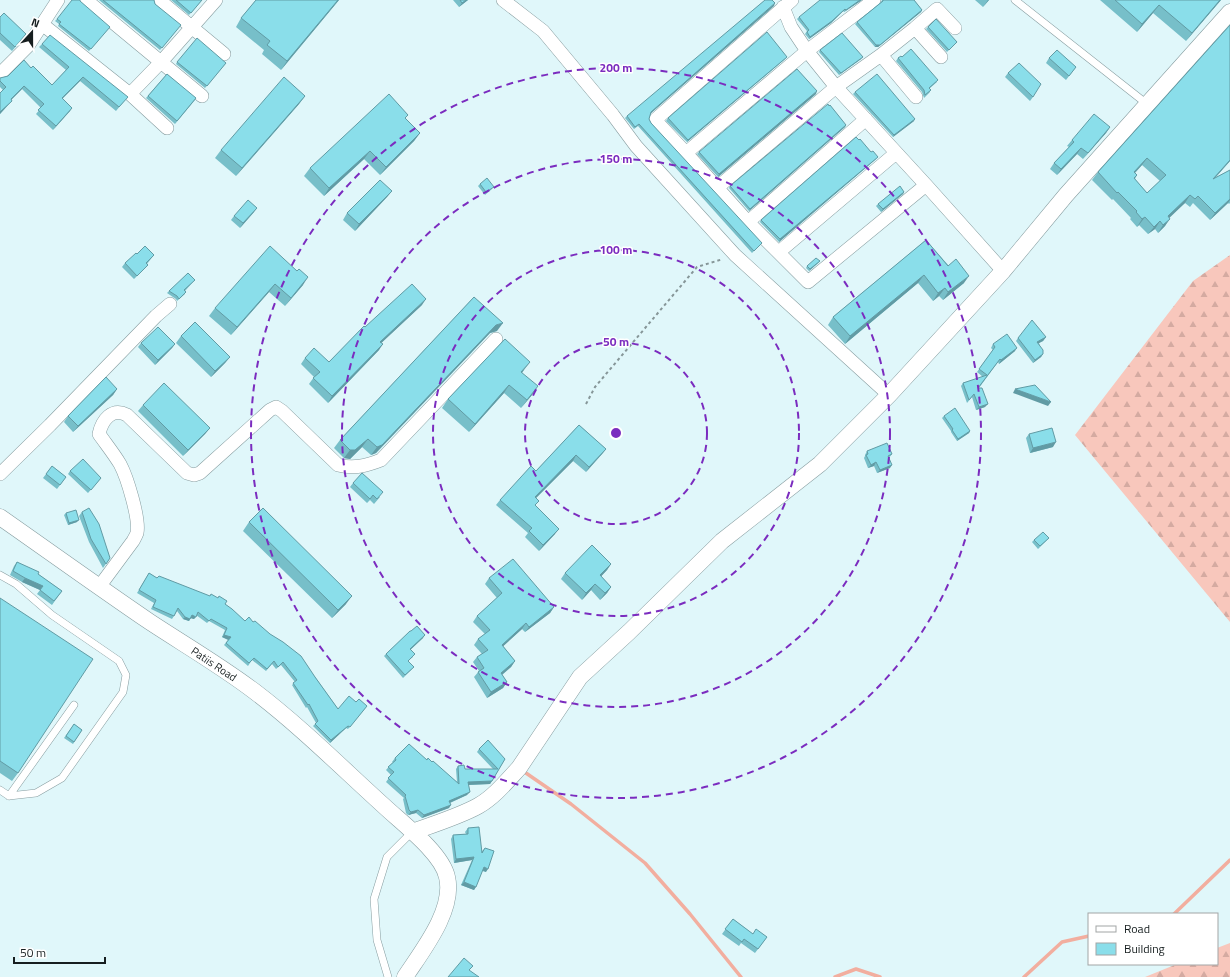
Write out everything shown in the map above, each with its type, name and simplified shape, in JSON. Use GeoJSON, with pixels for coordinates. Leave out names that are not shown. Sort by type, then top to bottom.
{"type":"FeatureCollection","features":[{"type":"Feature","properties":{"kind":"street"},"geometry":{"type":"LineString","coordinates":[[0,74],[28,46],[58,0]]}},
{"type":"Feature","properties":{"kind":"street"},"geometry":{"type":"LineString","coordinates":[[86,0],[202,96]]}},
{"type":"Feature","properties":{"kind":"street"},"geometry":{"type":"LineString","coordinates":[[159,0],[224,54]]}},
{"type":"Feature","properties":{"kind":"street"},"geometry":{"type":"LineString","coordinates":[[130,94],[161,62],[216,0]]}},
{"type":"Feature","properties":{"kind":"street"},"geometry":{"type":"LineString","coordinates":[[503,0],[543,31],[613,115],[636,146],[735,255],[889,395]]}},
{"type":"Feature","properties":{"kind":"street"},"geometry":{"type":"LineString","coordinates":[[686,153],[807,51],[874,0]]}},
{"type":"Feature","properties":{"kind":"street"},"geometry":{"type":"LineString","coordinates":[[788,4],[791,26],[807,51],[836,87],[1003,271]]}},
{"type":"Feature","properties":{"kind":"street"},"geometry":{"type":"LineString","coordinates":[[788,4],[654,120],[718,187],[748,222],[808,282],[926,185]]}},
{"type":"Feature","properties":{"kind":"street"},"geometry":{"type":"LineString","coordinates":[[718,187],[836,87],[881,55],[915,28],[936,5],[955,28]]}},
{"type":"Feature","properties":{"kind":"street"},"geometry":{"type":"LineString","coordinates":[[412,832],[478,806],[491,797],[519,768],[580,677],[629,632],[722,541],[820,464],[889,395],[1003,271],[1066,195],[1212,34],[1230,12]]}},
{"type":"Feature","properties":{"kind":"street"},"geometry":{"type":"LineString","coordinates":[[42,24],[130,94],[167,128]]}},
{"type":"Feature","properties":{"kind":"street"},"geometry":{"type":"LineString","coordinates":[[915,28],[941,57]]}},
{"type":"Feature","properties":{"kind":"street"},"geometry":{"type":"LineString","coordinates":[[881,55],[916,97]]}},
{"type":"Feature","properties":{"kind":"street"},"geometry":{"type":"LineString","coordinates":[[748,222],[866,119]]}},
{"type":"Feature","properties":{"kind":"street"},"geometry":{"type":"LineString","coordinates":[[779,252],[896,153]]}},
{"type":"Feature","properties":{"kind":"street"},"geometry":{"type":"LineString","coordinates":[[0,474],[156,316],[170,304]]}},
{"type":"Feature","properties":{"kind":"street"},"geometry":{"type":"LineString","coordinates":[[98,587],[133,541],[137,533],[138,522],[126,477],[121,466],[99,434],[101,426],[112,413],[120,411],[126,415],[187,473],[194,475],[200,473],[270,410],[276,408],[282,411],[338,465],[348,467],[367,465],[381,460],[496,339]]}},
{"type":"Feature","properties":{"kind":"street","name":"Patiis Road"},"geometry":{"type":"LineString","coordinates":[[1,519],[98,587],[254,691],[311,739],[437,857],[446,873],[448,898],[442,915],[421,953],[405,977]]}},
{"type":"Feature","properties":{"kind":"lane"},"geometry":{"type":"LineString","coordinates":[[1015,0],[1147,104]]}},
{"type":"Feature","properties":{"kind":"lane"},"geometry":{"type":"LineString","coordinates":[[0,575],[16,584],[52,615],[119,661],[126,675],[123,692],[62,778],[36,793],[9,796],[0,790]]}},
{"type":"Feature","properties":{"kind":"lane"},"geometry":{"type":"LineString","coordinates":[[9,796],[74,705]]}},
{"type":"Feature","properties":{"kind":"lane"},"geometry":{"type":"LineString","coordinates":[[388,977],[377,940],[374,899],[387,856],[412,832]]}},
{"type":"Feature","properties":{"kind":"path"},"geometry":{"type":"LineString","coordinates":[[586,404],[595,387],[697,267],[735,255]]}},
{"type":"Feature","properties":{"kind":"green space"},"geometry":{"type":"Polygon","coordinates":[[[1230,255],[1230,622],[1075,435],[1193,281],[1230,255]]]}},
{"type":"Feature","properties":{"kind":"green space"},"geometry":{"type":"Polygon","coordinates":[[[1230,943],[1230,977],[1145,977],[1175,965],[1218,965],[1218,948],[1230,943]]]}},
{"type":"Feature","properties":{"kind":"building"},"geometry":{"type":"Polygon","coordinates":[[[72,0],[80,0],[110,27],[91,49],[59,24],[61,22],[57,19],[72,0]]]}},
{"type":"Feature","properties":{"kind":"building"},"geometry":{"type":"Polygon","coordinates":[[[103,0],[154,0],[155,4],[181,25],[162,48],[103,0]]]}},
{"type":"Feature","properties":{"kind":"building"},"geometry":{"type":"Polygon","coordinates":[[[176,0],[202,0],[191,13],[176,0]]]}},
{"type":"Feature","properties":{"kind":"building"},"geometry":{"type":"Polygon","coordinates":[[[256,0],[338,0],[287,61],[267,45],[270,41],[241,18],[256,0]]]}},
{"type":"Feature","properties":{"kind":"building"},"geometry":{"type":"Polygon","coordinates":[[[765,0],[772,0],[775,3],[651,112],[649,119],[651,123],[762,243],[754,251],[639,124],[635,127],[627,116],[765,0]]]}},
{"type":"Feature","properties":{"kind":"building"},"geometry":{"type":"Polygon","coordinates":[[[820,0],[860,0],[846,10],[845,9],[832,21],[810,37],[807,32],[809,30],[799,17],[820,0]]]}},
{"type":"Feature","properties":{"kind":"building"},"geometry":{"type":"Polygon","coordinates":[[[883,0],[914,0],[922,10],[880,45],[876,45],[857,22],[883,0]]]}},
{"type":"Feature","properties":{"kind":"building"},"geometry":{"type":"Polygon","coordinates":[[[1115,0],[1220,0],[1192,33],[1159,5],[1142,24],[1115,0]]]}},
{"type":"Feature","properties":{"kind":"building"},"geometry":{"type":"Polygon","coordinates":[[[4,13],[26,34],[15,47],[0,33],[0,17],[4,13]]]}},
{"type":"Feature","properties":{"kind":"building"},"geometry":{"type":"Polygon","coordinates":[[[936,19],[957,42],[949,50],[928,27],[936,19]]]}},
{"type":"Feature","properties":{"kind":"building"},"geometry":{"type":"Polygon","coordinates":[[[1230,25],[1230,160],[1213,179],[1230,170],[1230,199],[1215,213],[1198,196],[1195,199],[1190,195],[1168,216],[1170,219],[1163,225],[1160,221],[1154,227],[1145,217],[1142,219],[1136,212],[1137,211],[1118,192],[1117,193],[1098,172],[1230,25]],[[1147,158],[1134,172],[1137,175],[1134,178],[1147,193],[1166,175],[1147,158]]]}},
{"type":"Feature","properties":{"kind":"building"},"geometry":{"type":"Polygon","coordinates":[[[767,32],[787,57],[688,140],[668,118],[767,32]]]}},
{"type":"Feature","properties":{"kind":"building"},"geometry":{"type":"Polygon","coordinates":[[[842,33],[863,57],[841,73],[820,50],[842,33]]]}},
{"type":"Feature","properties":{"kind":"building"},"geometry":{"type":"Polygon","coordinates":[[[50,35],[128,97],[119,107],[83,77],[62,98],[72,108],[56,126],[38,110],[44,104],[24,86],[11,99],[12,101],[0,112],[0,93],[6,87],[0,81],[0,78],[8,76],[24,60],[31,68],[33,66],[52,85],[69,67],[42,44],[50,35]]]}},
{"type":"Feature","properties":{"kind":"building"},"geometry":{"type":"Polygon","coordinates":[[[197,38],[226,63],[207,86],[177,62],[197,38]]]}},
{"type":"Feature","properties":{"kind":"building"},"geometry":{"type":"Polygon","coordinates":[[[911,49],[938,80],[929,88],[931,90],[925,95],[924,90],[898,58],[901,56],[902,57],[911,49]]]}},
{"type":"Feature","properties":{"kind":"building"},"geometry":{"type":"Polygon","coordinates":[[[1057,50],[1076,67],[1069,76],[1049,58],[1057,50]]]}},
{"type":"Feature","properties":{"kind":"building"},"geometry":{"type":"Polygon","coordinates":[[[1019,63],[1041,84],[1033,97],[1008,73],[1019,63]]]}},
{"type":"Feature","properties":{"kind":"building"},"geometry":{"type":"Polygon","coordinates":[[[797,69],[817,91],[719,174],[699,152],[797,69]]]}},
{"type":"Feature","properties":{"kind":"building"},"geometry":{"type":"Polygon","coordinates":[[[167,74],[196,98],[177,121],[148,96],[167,74]]]}},
{"type":"Feature","properties":{"kind":"building"},"geometry":{"type":"Polygon","coordinates":[[[877,74],[915,119],[894,135],[855,92],[877,74]]]}},
{"type":"Feature","properties":{"kind":"building"},"geometry":{"type":"Polygon","coordinates":[[[284,77],[305,96],[242,168],[221,150],[284,77]]]}},
{"type":"Feature","properties":{"kind":"building"},"geometry":{"type":"Polygon","coordinates":[[[389,94],[408,115],[405,118],[420,133],[386,167],[370,151],[329,188],[310,168],[389,94]]]}},
{"type":"Feature","properties":{"kind":"building"},"geometry":{"type":"Polygon","coordinates":[[[828,104],[846,125],[750,209],[730,186],[828,104]]]}},
{"type":"Feature","properties":{"kind":"building"},"geometry":{"type":"Polygon","coordinates":[[[1094,114],[1110,127],[1088,153],[1081,148],[1061,169],[1054,163],[1074,142],[1072,140],[1094,114]]]}},
{"type":"Feature","properties":{"kind":"building"},"geometry":{"type":"Polygon","coordinates":[[[856,137],[859,140],[860,139],[871,152],[873,151],[878,157],[780,239],[761,220],[856,137]]]}},
{"type":"Feature","properties":{"kind":"building"},"geometry":{"type":"Polygon","coordinates":[[[487,178],[494,187],[486,192],[480,184],[487,178]]]}},
{"type":"Feature","properties":{"kind":"building"},"geometry":{"type":"Polygon","coordinates":[[[380,180],[392,191],[359,224],[347,213],[380,180]]]}},
{"type":"Feature","properties":{"kind":"building"},"geometry":{"type":"Polygon","coordinates":[[[900,186],[904,192],[883,209],[878,204],[900,186]]]}},
{"type":"Feature","properties":{"kind":"building"},"geometry":{"type":"Polygon","coordinates":[[[248,200],[257,208],[243,223],[234,216],[248,200]]]}},
{"type":"Feature","properties":{"kind":"building"},"geometry":{"type":"Polygon","coordinates":[[[926,240],[948,266],[956,259],[969,276],[948,292],[945,288],[938,293],[924,275],[850,336],[833,317],[926,240]]]}},
{"type":"Feature","properties":{"kind":"building"},"geometry":{"type":"Polygon","coordinates":[[[145,246],[154,255],[146,263],[148,265],[137,276],[125,263],[145,246]]]}},
{"type":"Feature","properties":{"kind":"building"},"geometry":{"type":"Polygon","coordinates":[[[270,246],[297,271],[299,269],[308,277],[291,298],[275,284],[237,327],[215,308],[270,246]]]}},
{"type":"Feature","properties":{"kind":"building"},"geometry":{"type":"Polygon","coordinates":[[[816,258],[820,261],[810,269],[807,266],[816,258]]]}},
{"type":"Feature","properties":{"kind":"building"},"geometry":{"type":"Polygon","coordinates":[[[188,273],[195,280],[184,290],[186,292],[179,299],[169,291],[188,273]]]}},
{"type":"Feature","properties":{"kind":"building"},"geometry":{"type":"Polygon","coordinates":[[[412,284],[426,299],[380,342],[383,344],[332,396],[313,378],[320,372],[305,358],[314,348],[329,362],[364,326],[365,327],[412,284]]]}},
{"type":"Feature","properties":{"kind":"building"},"geometry":{"type":"Polygon","coordinates":[[[474,297],[503,323],[496,325],[382,445],[377,447],[368,439],[355,450],[350,450],[340,440],[474,297]]]}},
{"type":"Feature","properties":{"kind":"building"},"geometry":{"type":"Polygon","coordinates":[[[1032,320],[1046,337],[1037,342],[1043,350],[1043,354],[1035,360],[1018,338],[1032,320]]]}},
{"type":"Feature","properties":{"kind":"building"},"geometry":{"type":"Polygon","coordinates":[[[195,322],[230,357],[215,371],[181,336],[195,322]]]}},
{"type":"Feature","properties":{"kind":"building"},"geometry":{"type":"Polygon","coordinates":[[[158,327],[175,344],[158,360],[141,343],[158,327]]]}},
{"type":"Feature","properties":{"kind":"building"},"geometry":{"type":"Polygon","coordinates":[[[1007,334],[1017,348],[1001,360],[1000,359],[978,388],[982,388],[988,404],[979,407],[974,394],[969,400],[963,383],[987,375],[979,369],[995,347],[993,344],[1007,334]]]}},
{"type":"Feature","properties":{"kind":"building"},"geometry":{"type":"Polygon","coordinates":[[[505,339],[530,362],[521,372],[538,386],[527,400],[509,385],[475,424],[448,399],[505,339]]]}},
{"type":"Feature","properties":{"kind":"building"},"geometry":{"type":"Polygon","coordinates":[[[106,377],[117,389],[78,426],[68,416],[106,377]]]}},
{"type":"Feature","properties":{"kind":"building"},"geometry":{"type":"Polygon","coordinates":[[[164,383],[210,428],[188,450],[143,405],[164,383]]]}},
{"type":"Feature","properties":{"kind":"building"},"geometry":{"type":"Polygon","coordinates":[[[1035,385],[1051,402],[1015,389],[1035,385]]]}},
{"type":"Feature","properties":{"kind":"building"},"geometry":{"type":"Polygon","coordinates":[[[955,408],[970,431],[958,439],[944,416],[955,408]]]}},
{"type":"Feature","properties":{"kind":"building"},"geometry":{"type":"Polygon","coordinates":[[[579,425],[606,449],[589,467],[576,455],[535,497],[539,501],[535,505],[559,529],[543,545],[529,531],[532,528],[500,500],[531,466],[536,471],[579,425]]]}},
{"type":"Feature","properties":{"kind":"building"},"geometry":{"type":"Polygon","coordinates":[[[1052,428],[1056,442],[1033,448],[1029,434],[1052,428]]]}},
{"type":"Feature","properties":{"kind":"building"},"geometry":{"type":"Polygon","coordinates":[[[887,443],[892,454],[888,456],[892,465],[880,470],[876,462],[871,465],[866,455],[868,454],[867,451],[887,443]]]}},
{"type":"Feature","properties":{"kind":"building"},"geometry":{"type":"Polygon","coordinates":[[[83,459],[101,478],[91,490],[70,471],[83,459]]]}},
{"type":"Feature","properties":{"kind":"building"},"geometry":{"type":"Polygon","coordinates":[[[52,466],[66,477],[60,485],[46,474],[52,466]]]}},
{"type":"Feature","properties":{"kind":"building"},"geometry":{"type":"Polygon","coordinates":[[[362,473],[383,492],[377,499],[373,495],[370,499],[353,483],[362,473]]]}},
{"type":"Feature","properties":{"kind":"building"},"geometry":{"type":"Polygon","coordinates":[[[89,508],[99,524],[110,558],[106,564],[91,539],[82,512],[89,508]]]}},
{"type":"Feature","properties":{"kind":"building"},"geometry":{"type":"Polygon","coordinates":[[[263,508],[352,596],[338,610],[249,522],[263,508]]]}},
{"type":"Feature","properties":{"kind":"building"},"geometry":{"type":"Polygon","coordinates":[[[76,510],[79,520],[69,523],[66,513],[76,510]]]}},
{"type":"Feature","properties":{"kind":"building"},"geometry":{"type":"Polygon","coordinates":[[[1043,532],[1049,538],[1040,546],[1034,540],[1043,532]]]}},
{"type":"Feature","properties":{"kind":"building"},"geometry":{"type":"Polygon","coordinates":[[[592,545],[611,564],[600,575],[611,587],[605,593],[595,584],[586,593],[565,573],[592,545]]]}},
{"type":"Feature","properties":{"kind":"building"},"geometry":{"type":"Polygon","coordinates":[[[513,559],[554,607],[529,627],[526,623],[502,645],[515,661],[501,673],[507,682],[491,692],[478,672],[484,668],[477,657],[488,650],[478,639],[490,630],[477,616],[502,593],[489,578],[513,559]]]}},
{"type":"Feature","properties":{"kind":"building"},"geometry":{"type":"Polygon","coordinates":[[[17,562],[39,572],[38,574],[62,591],[54,601],[40,590],[43,586],[13,571],[17,562]]]}},
{"type":"Feature","properties":{"kind":"building"},"geometry":{"type":"Polygon","coordinates":[[[149,573],[157,578],[159,576],[210,596],[211,594],[218,598],[219,596],[227,601],[225,604],[245,621],[249,617],[253,622],[255,621],[270,634],[301,656],[338,709],[349,696],[356,702],[359,699],[367,706],[350,727],[348,726],[331,740],[315,724],[318,721],[309,704],[308,705],[293,683],[297,680],[283,662],[278,667],[274,661],[267,669],[254,658],[249,663],[226,643],[231,637],[224,635],[227,628],[211,619],[209,621],[198,612],[196,617],[192,615],[190,619],[185,617],[178,608],[174,616],[153,607],[156,600],[139,590],[149,573]]]}},
{"type":"Feature","properties":{"kind":"building"},"geometry":{"type":"Polygon","coordinates":[[[0,598],[93,659],[18,773],[0,761],[0,598]]]}},
{"type":"Feature","properties":{"kind":"building"},"geometry":{"type":"Polygon","coordinates":[[[417,626],[425,635],[410,649],[415,654],[408,661],[414,667],[405,675],[386,654],[417,626]]]}},
{"type":"Feature","properties":{"kind":"building"},"geometry":{"type":"Polygon","coordinates":[[[74,724],[82,730],[74,742],[66,736],[74,724]]]}},
{"type":"Feature","properties":{"kind":"building"},"geometry":{"type":"Polygon","coordinates":[[[488,740],[505,759],[492,781],[468,782],[470,792],[449,801],[451,805],[424,815],[418,810],[411,812],[409,810],[406,795],[388,778],[394,772],[388,767],[409,744],[427,760],[428,758],[432,762],[433,761],[459,784],[458,766],[464,765],[465,769],[498,769],[479,749],[488,740]]]}},
{"type":"Feature","properties":{"kind":"building"},"geometry":{"type":"Polygon","coordinates":[[[479,827],[482,853],[485,848],[494,851],[488,869],[484,867],[476,887],[464,882],[474,857],[456,859],[453,835],[468,834],[468,828],[479,827]]]}},
{"type":"Feature","properties":{"kind":"building"},"geometry":{"type":"Polygon","coordinates":[[[733,919],[753,934],[756,929],[767,937],[758,949],[744,939],[742,942],[725,929],[733,919]]]}},
{"type":"Feature","properties":{"kind":"building"},"geometry":{"type":"Polygon","coordinates":[[[464,958],[473,966],[469,970],[479,977],[448,977],[464,958]]]}},
{"type":"Feature","properties":{"kind":"waterway"},"geometry":{"type":"LineString","coordinates":[[523,771],[571,804],[645,863],[690,914],[741,977]]}},
{"type":"Feature","properties":{"kind":"waterway"},"geometry":{"type":"LineString","coordinates":[[1175,913],[1230,860]]}},
{"type":"Feature","properties":{"kind":"waterway"},"geometry":{"type":"LineString","coordinates":[[1024,977],[1062,942],[1088,936]]}},
{"type":"Feature","properties":{"kind":"waterway"},"geometry":{"type":"LineString","coordinates":[[835,977],[856,969],[880,977]]}}]}
